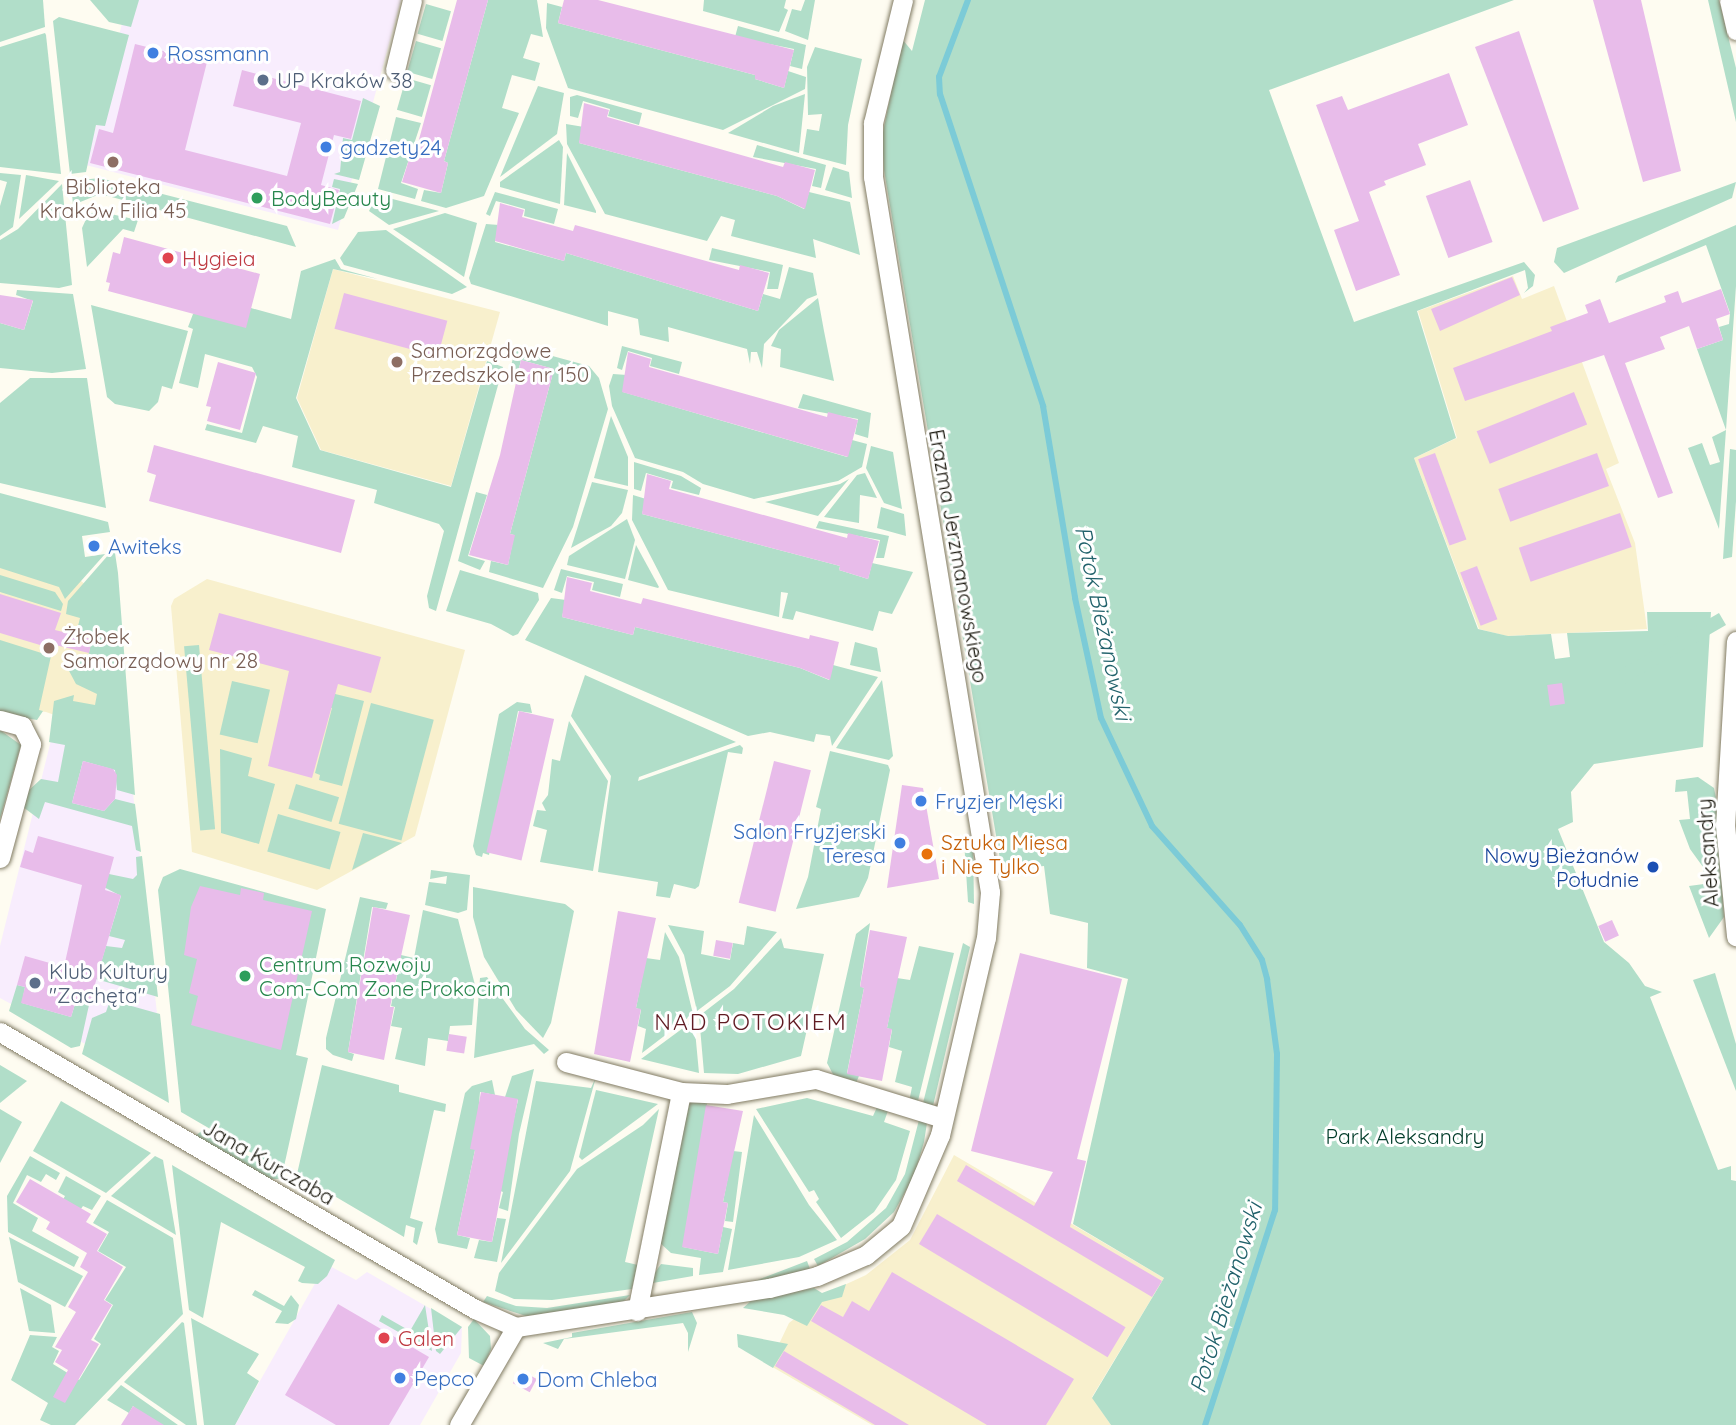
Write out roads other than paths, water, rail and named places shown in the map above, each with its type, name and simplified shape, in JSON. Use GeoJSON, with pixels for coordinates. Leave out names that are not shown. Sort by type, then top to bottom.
{"type":"FeatureCollection","features":[{"type":"Feature","properties":{"kind":"street"},"geometry":{"type":"LineString","coordinates":[[395,70],[412,0]]}},
{"type":"Feature","properties":{"kind":"street","name":"Erazma Jerzmanowskiego"},"geometry":{"type":"LineString","coordinates":[[516,1327],[637,1311],[817,1276],[866,1255],[901,1226],[923,1183],[943,1118],[986,938],[990,892],[873,177],[873,123],[903,0]]}},
{"type":"Feature","properties":{"kind":"street"},"geometry":{"type":"LineString","coordinates":[[1729,0],[1736,30]]}},
{"type":"Feature","properties":{"kind":"street","name":"Aleksandry"},"geometry":{"type":"LineString","coordinates":[[1736,641],[1731,768],[1725,825],[1736,936]]}},
{"type":"Feature","properties":{"kind":"street"},"geometry":{"type":"LineString","coordinates":[[0,720],[22,726],[31,744],[0,858]]}},
{"type":"Feature","properties":{"kind":"street","name":"Jana Kurczaba"},"geometry":{"type":"LineString","coordinates":[[0,1032],[475,1309],[516,1327]]}},
{"type":"Feature","properties":{"kind":"street"},"geometry":{"type":"LineString","coordinates":[[566,1062],[681,1092],[727,1094],[816,1079],[943,1118]]}},
{"type":"Feature","properties":{"kind":"street"},"geometry":{"type":"LineString","coordinates":[[637,1311],[681,1092]]}},
{"type":"Feature","properties":{"kind":"street"},"geometry":{"type":"LineString","coordinates":[[459,1425],[516,1327]]}},
{"type":"Feature","properties":{"kind":"waterway","name":"Potok Bieżanowski"},"geometry":{"type":"LineString","coordinates":[[968,0],[939,77],[940,94],[1043,406],[1075,598],[1101,718],[1152,826],[1240,925],[1262,960],[1267,979],[1277,1054],[1275,1210],[1205,1425]]}},
{"type":"Feature","properties":{"kind":"place","name":"Rossmann"},"geometry":{"type":"Point","coordinates":[153,53]}},
{"type":"Feature","properties":{"kind":"place","name":"UP Kraków 38"},"geometry":{"type":"Point","coordinates":[263,80]}},
{"type":"Feature","properties":{"kind":"place","name":"gadzety24"},"geometry":{"type":"Point","coordinates":[326,147]}},
{"type":"Feature","properties":{"kind":"place","name":"Biblioteka Kraków Filia 45"},"geometry":{"type":"Point","coordinates":[113,162]}},
{"type":"Feature","properties":{"kind":"place","name":"BodyBeauty"},"geometry":{"type":"Point","coordinates":[257,198]}},
{"type":"Feature","properties":{"kind":"place","name":"Hygieia"},"geometry":{"type":"Point","coordinates":[168,258]}},
{"type":"Feature","properties":{"kind":"place","name":"Samorządowe Przedszkole nr 150"},"geometry":{"type":"Point","coordinates":[397,362]}},
{"type":"Feature","properties":{"kind":"place","name":"Awiteks"},"geometry":{"type":"Point","coordinates":[94,546]}},
{"type":"Feature","properties":{"kind":"place","name":"Żłobek Samorządowy nr 28"},"geometry":{"type":"Point","coordinates":[49,648]}},
{"type":"Feature","properties":{"kind":"place","name":"Fryzjer Męski"},"geometry":{"type":"Point","coordinates":[921,801]}},
{"type":"Feature","properties":{"kind":"place","name":"Salon Fryzjerski Teresa"},"geometry":{"type":"Point","coordinates":[900,843]}},
{"type":"Feature","properties":{"kind":"place","name":"Sztuka Mięsa i Nie Tylko"},"geometry":{"type":"Point","coordinates":[927,854]}},
{"type":"Feature","properties":{"kind":"place","name":"Nowy Bieżanów Południe"},"geometry":{"type":"Point","coordinates":[1653,867]}},
{"type":"Feature","properties":{"kind":"place","name":"Centrum Rozwoju Com-Com Zone Prokocim"},"geometry":{"type":"Point","coordinates":[245,976]}},
{"type":"Feature","properties":{"kind":"place","name":"Klub Kultury \"Zachęta\""},"geometry":{"type":"Point","coordinates":[35,983]}},
{"type":"Feature","properties":{"kind":"place","name":"Galen"},"geometry":{"type":"Point","coordinates":[384,1338]}},
{"type":"Feature","properties":{"kind":"place","name":"Pepco"},"geometry":{"type":"Point","coordinates":[400,1378]}},
{"type":"Feature","properties":{"kind":"place","name":"Dom Chleba"},"geometry":{"type":"Point","coordinates":[523,1379]}},
{"type":"Feature","properties":{"kind":"district","name":"NAD POTOKIEM"},"geometry":{"type":"Point","coordinates":[751,1022]}},
{"type":"Feature","properties":{"kind":"park label","name":"Park Aleksandry"},"geometry":{"type":"Point","coordinates":[1405,1136]}}]}
